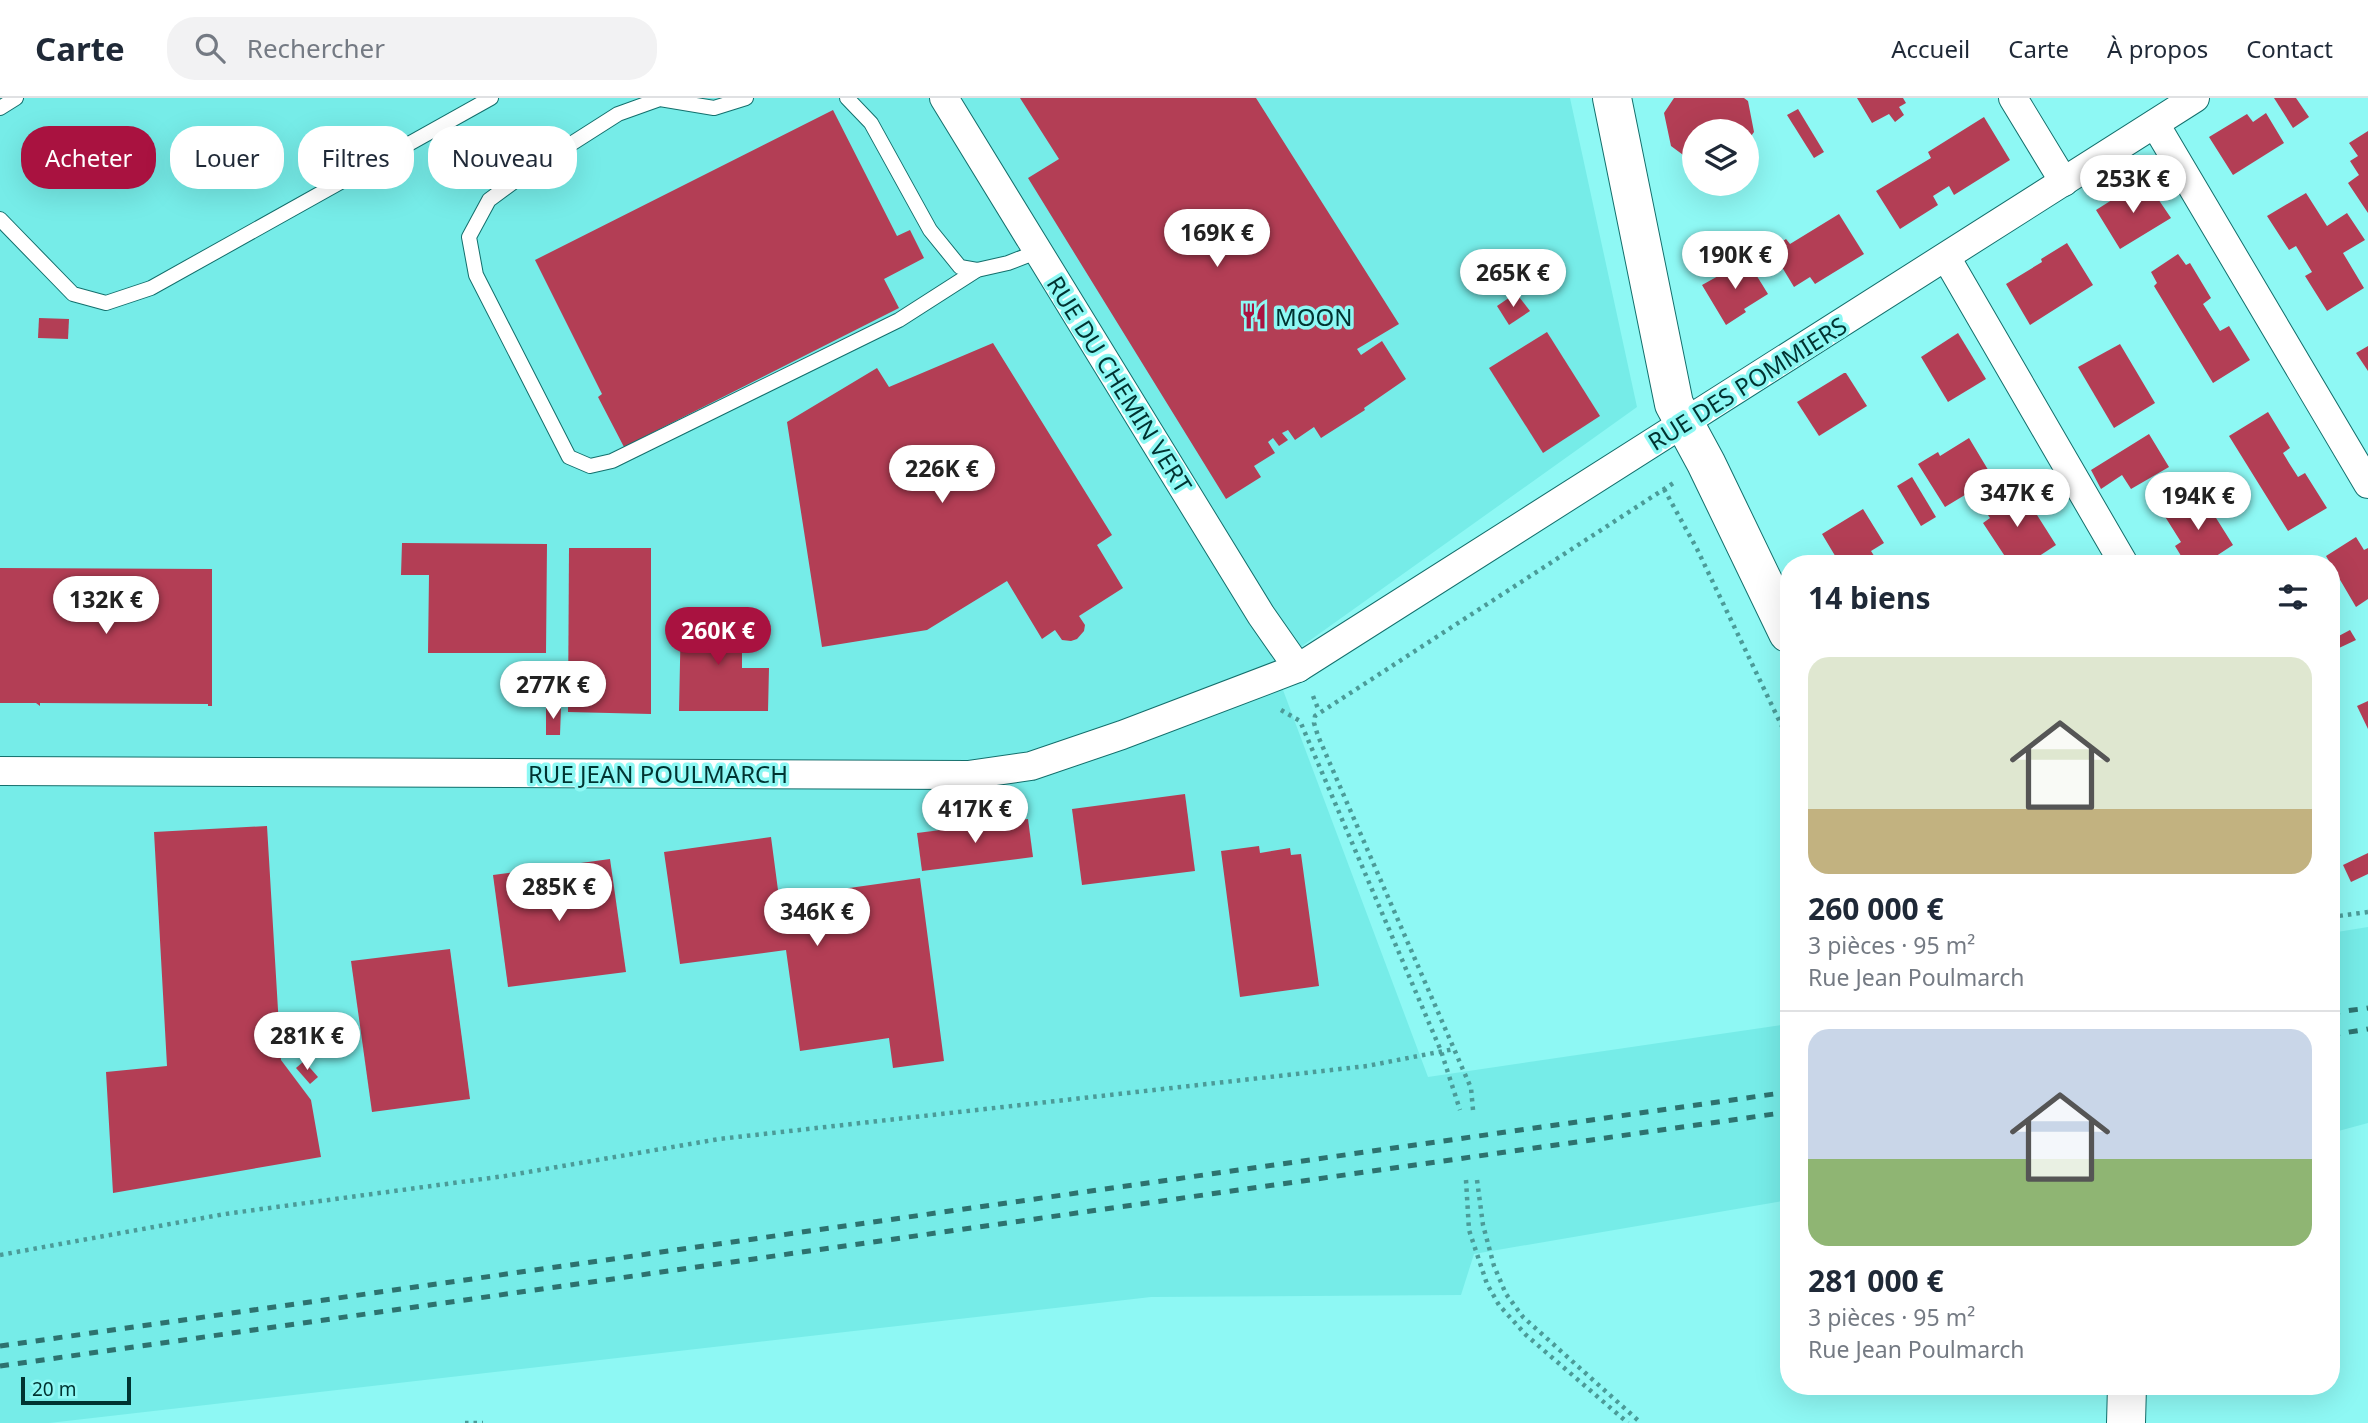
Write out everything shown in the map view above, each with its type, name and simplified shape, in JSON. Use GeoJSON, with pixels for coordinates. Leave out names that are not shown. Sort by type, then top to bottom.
{"type":"FeatureCollection","features":[{"type":"Feature","properties":{"kind":"main road"},"geometry":{"type":"LineString","coordinates":[[1612,98],[1674,404],[1780,617]]}},
{"type":"Feature","properties":{"kind":"main road"},"geometry":{"type":"LineString","coordinates":[[2126,1423],[2127,1395]]}},
{"type":"Feature","properties":{"kind":"street","name":"RUE DU CHEMIN VERT"},"geometry":{"type":"LineString","coordinates":[[944,98],[1261,615],[1298,668]]}},
{"type":"Feature","properties":{"kind":"street"},"geometry":{"type":"LineString","coordinates":[[2013,98],[2064,182]]}},
{"type":"Feature","properties":{"kind":"street","name":"RUE DES POMMIERS"},"geometry":{"type":"LineString","coordinates":[[1298,668],[2195,98]]}},
{"type":"Feature","properties":{"kind":"street"},"geometry":{"type":"LineString","coordinates":[[2155,124],[2368,484]]}},
{"type":"Feature","properties":{"kind":"street"},"geometry":{"type":"LineString","coordinates":[[1945,257],[2119,555]]}},
{"type":"Feature","properties":{"kind":"street","name":"RUE JEAN POULMARCH"},"geometry":{"type":"LineString","coordinates":[[0,771],[968,775],[1031,766],[1122,735],[1298,668]]}},
{"type":"Feature","properties":{"kind":"lane"},"geometry":{"type":"LineString","coordinates":[[0,108],[16,98]]}},
{"type":"Feature","properties":{"kind":"lane"},"geometry":{"type":"LineString","coordinates":[[0,219],[74,294],[106,303],[151,288],[491,98]]}},
{"type":"Feature","properties":{"kind":"lane"},"geometry":{"type":"LineString","coordinates":[[746,98],[714,108],[660,99],[618,114],[527,172],[489,200],[469,237],[476,275],[569,457],[590,466],[612,461],[899,320],[977,270],[1008,263],[1039,251]]}},
{"type":"Feature","properties":{"kind":"lane"},"geometry":{"type":"LineString","coordinates":[[847,98],[871,123],[930,230],[960,267],[977,270]]}},
{"type":"Feature","properties":{"kind":"path"},"geometry":{"type":"LineString","coordinates":[[1473,1110],[1471,1088],[1318,736],[1315,716],[1664,489],[1697,549],[1780,722]]}},
{"type":"Feature","properties":{"kind":"path"},"geometry":{"type":"LineString","coordinates":[[1276,708],[1300,720],[1441,1051],[1460,1111]]}},
{"type":"Feature","properties":{"kind":"path"},"geometry":{"type":"LineString","coordinates":[[2340,916],[2368,912]]}},
{"type":"Feature","properties":{"kind":"path"},"geometry":{"type":"LineString","coordinates":[[0,1255],[225,1214],[505,1176],[719,1139],[1367,1066],[1454,1049]]}},
{"type":"Feature","properties":{"kind":"path"},"geometry":{"type":"LineString","coordinates":[[1466,1180],[1469,1230],[1487,1284],[1499,1305],[1519,1328],[1628,1423]]}},
{"type":"Feature","properties":{"kind":"path"},"geometry":{"type":"LineString","coordinates":[[1477,1180],[1483,1225],[1494,1266],[1506,1294],[1523,1317],[1641,1423]]}},
{"type":"Feature","properties":{"kind":"path"},"geometry":{"type":"LineString","coordinates":[[465,1423],[483,1423]]}},
{"type":"Feature","properties":{"kind":"shaded area"},"geometry":{"type":"Polygon","coordinates":[[[0,98],[1570,98],[1637,407],[1274,666],[1428,1077],[1780,1025],[1780,1201],[1474,1254],[1461,1295],[1151,1297],[49,1423],[0,1423],[0,98]]]}},
{"type":"Feature","properties":{"kind":"shaded area"},"geometry":{"type":"Polygon","coordinates":[[[2368,927],[2368,1123],[2340,1131],[2340,932],[2368,927]]]}},
{"type":"Feature","properties":{"kind":"building"},"geometry":{"type":"Polygon","coordinates":[[[1020,98],[1256,98],[1399,324],[1357,349],[1361,355],[1382,341],[1406,379],[1321,438],[1314,427],[1295,440],[1288,430],[1282,433],[1288,440],[1279,446],[1273,438],[1268,442],[1275,453],[1254,466],[1261,477],[1226,499],[1028,178],[1059,159],[1020,98]]]}},
{"type":"Feature","properties":{"kind":"building"},"geometry":{"type":"Polygon","coordinates":[[[1674,98],[1744,98],[1748,101],[1751,119],[1682,119],[1682,154],[1671,146],[1664,113],[1674,98]]]}},
{"type":"Feature","properties":{"kind":"building"},"geometry":{"type":"Polygon","coordinates":[[[1857,98],[1903,98],[1906,103],[1899,107],[1904,115],[1895,122],[1889,114],[1872,123],[1857,98]]]}},
{"type":"Feature","properties":{"kind":"building"},"geometry":{"type":"Polygon","coordinates":[[[2274,98],[2296,98],[2309,117],[2293,128],[2274,98]]]}},
{"type":"Feature","properties":{"kind":"building"},"geometry":{"type":"Polygon","coordinates":[[[1798,109],[1824,152],[1814,158],[1787,115],[1798,109]]]}},
{"type":"Feature","properties":{"kind":"building"},"geometry":{"type":"Polygon","coordinates":[[[833,110],[897,236],[910,230],[924,258],[884,279],[899,308],[624,447],[598,397],[602,394],[535,260],[833,110]]]}},
{"type":"Feature","properties":{"kind":"building"},"geometry":{"type":"Polygon","coordinates":[[[2266,113],[2284,143],[2233,175],[2209,137],[2247,114],[2253,122],[2266,113]]]}},
{"type":"Feature","properties":{"kind":"building"},"geometry":{"type":"Polygon","coordinates":[[[1984,117],[2010,160],[1954,195],[1949,186],[1933,196],[1938,205],[1900,229],[1876,191],[1931,158],[1928,152],[1984,117]]]}},
{"type":"Feature","properties":{"kind":"building"},"geometry":{"type":"Polygon","coordinates":[[[2368,131],[2368,213],[2348,183],[2359,175],[2350,161],[2358,156],[2349,143],[2368,131]]]}},
{"type":"Feature","properties":{"kind":"building"},"geometry":{"type":"Polygon","coordinates":[[[2134,186],[2139,193],[2150,187],[2171,218],[2120,249],[2096,210],[2134,186]]]}},
{"type":"Feature","properties":{"kind":"building"},"geometry":{"type":"Polygon","coordinates":[[[2306,193],[2327,226],[2347,213],[2365,240],[2343,253],[2364,288],[2327,311],[2305,276],[2312,272],[2296,246],[2289,250],[2267,216],[2306,193]]]}},
{"type":"Feature","properties":{"kind":"building"},"geometry":{"type":"Polygon","coordinates":[[[1839,214],[1864,254],[1815,284],[1810,277],[1794,287],[1771,249],[1786,239],[1790,244],[1839,214]]]}},
{"type":"Feature","properties":{"kind":"building"},"geometry":{"type":"Polygon","coordinates":[[[2067,243],[2093,285],[2030,325],[2006,284],[2067,243]]]}},
{"type":"Feature","properties":{"kind":"building"},"geometry":{"type":"Polygon","coordinates":[[[2178,254],[2186,265],[2190,263],[2211,298],[2203,304],[2220,331],[2229,326],[2250,360],[2213,383],[2154,286],[2157,283],[2151,272],[2178,254]]]}},
{"type":"Feature","properties":{"kind":"building"},"geometry":{"type":"Polygon","coordinates":[[[1747,260],[1768,294],[1744,309],[1746,312],[1726,325],[1702,285],[1747,260]]]}},
{"type":"Feature","properties":{"kind":"building"},"geometry":{"type":"Polygon","coordinates":[[[1516,293],[1530,311],[1509,325],[1497,306],[1516,293]]]}},
{"type":"Feature","properties":{"kind":"building"},"geometry":{"type":"Polygon","coordinates":[[[39,318],[69,319],[68,339],[38,338],[39,318]]]}},
{"type":"Feature","properties":{"kind":"building"},"geometry":{"type":"Polygon","coordinates":[[[1547,332],[1600,416],[1543,453],[1489,368],[1547,332]]]}},
{"type":"Feature","properties":{"kind":"building"},"geometry":{"type":"Polygon","coordinates":[[[1958,333],[1986,379],[1948,402],[1921,357],[1958,333]]]}},
{"type":"Feature","properties":{"kind":"building"},"geometry":{"type":"Polygon","coordinates":[[[993,343],[1112,535],[1097,545],[1123,588],[1079,616],[1085,625],[1084,631],[1071,641],[1062,640],[1055,630],[1042,639],[1007,581],[927,630],[822,647],[787,422],[877,368],[889,387],[993,343]]]}},
{"type":"Feature","properties":{"kind":"building"},"geometry":{"type":"Polygon","coordinates":[[[2120,344],[2155,403],[2114,428],[2078,367],[2120,344]]]}},
{"type":"Feature","properties":{"kind":"building"},"geometry":{"type":"Polygon","coordinates":[[[2368,346],[2368,371],[2356,353],[2368,346]]]}},
{"type":"Feature","properties":{"kind":"building"},"geometry":{"type":"Polygon","coordinates":[[[1844,373],[1867,406],[1819,436],[1797,402],[1844,373]]]}},
{"type":"Feature","properties":{"kind":"building"},"geometry":{"type":"Polygon","coordinates":[[[2268,412],[2290,448],[2283,453],[2289,463],[2298,477],[2305,473],[2327,508],[2288,531],[2229,436],[2268,412]]]}},
{"type":"Feature","properties":{"kind":"building"},"geometry":{"type":"Polygon","coordinates":[[[2149,434],[2169,467],[2131,489],[2122,475],[2101,489],[2091,470],[2149,434]]]}},
{"type":"Feature","properties":{"kind":"building"},"geometry":{"type":"Polygon","coordinates":[[[1969,438],[1993,478],[1945,507],[1918,464],[1938,452],[1940,456],[1969,438]]]}},
{"type":"Feature","properties":{"kind":"building"},"geometry":{"type":"Polygon","coordinates":[[[1912,477],[1936,517],[1921,526],[1897,486],[1912,477]]]}},
{"type":"Feature","properties":{"kind":"building"},"geometry":{"type":"Polygon","coordinates":[[[2011,488],[2019,500],[2025,496],[2056,545],[2041,555],[2004,555],[1983,523],[1990,518],[1982,506],[2011,488]]]}},
{"type":"Feature","properties":{"kind":"building"},"geometry":{"type":"Polygon","coordinates":[[[2201,494],[2233,545],[2218,555],[2180,555],[2175,546],[2181,542],[2164,515],[2201,494]]]}},
{"type":"Feature","properties":{"kind":"building"},"geometry":{"type":"Polygon","coordinates":[[[1863,509],[1884,543],[1871,551],[1874,555],[1835,555],[1822,534],[1863,509]]]}},
{"type":"Feature","properties":{"kind":"building"},"geometry":{"type":"Polygon","coordinates":[[[2356,537],[2364,550],[2368,548],[2368,599],[2356,607],[2340,580],[2340,555],[2328,555],[2356,537]]]}},
{"type":"Feature","properties":{"kind":"building"},"geometry":{"type":"Polygon","coordinates":[[[402,543],[547,544],[546,653],[428,653],[429,575],[401,575],[402,543]]]}},
{"type":"Feature","properties":{"kind":"building"},"geometry":{"type":"Polygon","coordinates":[[[569,548],[651,548],[651,714],[568,712],[569,548]]]}},
{"type":"Feature","properties":{"kind":"building"},"geometry":{"type":"Polygon","coordinates":[[[0,568],[212,569],[212,706],[40,703],[40,706],[36,703],[0,703],[0,568]]]}},
{"type":"Feature","properties":{"kind":"building"},"geometry":{"type":"Polygon","coordinates":[[[681,614],[742,614],[742,668],[769,668],[768,711],[679,711],[681,614]]]}},
{"type":"Feature","properties":{"kind":"building"},"geometry":{"type":"Polygon","coordinates":[[[2350,630],[2356,640],[2340,648],[2340,635],[2350,630]]]}},
{"type":"Feature","properties":{"kind":"building"},"geometry":{"type":"Polygon","coordinates":[[[2368,701],[2368,729],[2357,706],[2368,701]]]}},
{"type":"Feature","properties":{"kind":"building"},"geometry":{"type":"Polygon","coordinates":[[[546,708],[561,708],[560,735],[546,735],[546,708]]]}},
{"type":"Feature","properties":{"kind":"building"},"geometry":{"type":"Polygon","coordinates":[[[1185,794],[1195,871],[1082,885],[1072,809],[1185,794]]]}},
{"type":"Feature","properties":{"kind":"building"},"geometry":{"type":"Polygon","coordinates":[[[1028,819],[1033,857],[922,871],[917,833],[1028,819]]]}},
{"type":"Feature","properties":{"kind":"building"},"geometry":{"type":"Polygon","coordinates":[[[267,826],[281,1060],[311,1100],[321,1157],[113,1193],[106,1072],[167,1066],[154,832],[267,826]]]}},
{"type":"Feature","properties":{"kind":"building"},"geometry":{"type":"Polygon","coordinates":[[[771,837],[783,928],[839,920],[835,890],[920,878],[944,1061],[893,1068],[889,1038],[800,1051],[786,950],[680,964],[664,852],[771,837]]]}},
{"type":"Feature","properties":{"kind":"building"},"geometry":{"type":"Polygon","coordinates":[[[1259,846],[1260,853],[1290,848],[1291,855],[1301,854],[1319,986],[1240,997],[1221,851],[1259,846]]]}},
{"type":"Feature","properties":{"kind":"building"},"geometry":{"type":"Polygon","coordinates":[[[2368,853],[2368,874],[2351,882],[2343,865],[2368,853]]]}},
{"type":"Feature","properties":{"kind":"building"},"geometry":{"type":"Polygon","coordinates":[[[610,859],[626,972],[508,987],[493,875],[610,859]]]}},
{"type":"Feature","properties":{"kind":"building"},"geometry":{"type":"Polygon","coordinates":[[[450,949],[470,1099],[372,1112],[351,961],[450,949]]]}},
{"type":"Feature","properties":{"kind":"building"},"geometry":{"type":"Polygon","coordinates":[[[304,1061],[318,1077],[310,1084],[296,1068],[304,1061]]]}},
{"type":"Feature","properties":{"kind":"railway"},"geometry":{"type":"LineString","coordinates":[[2340,1012],[2368,1008]]}},
{"type":"Feature","properties":{"kind":"railway"},"geometry":{"type":"LineString","coordinates":[[2340,1034],[2368,1029]]}},
{"type":"Feature","properties":{"kind":"railway"},"geometry":{"type":"LineString","coordinates":[[0,1346],[1780,1093]]}},
{"type":"Feature","properties":{"kind":"railway"},"geometry":{"type":"LineString","coordinates":[[0,1366],[1780,1113]]}},
{"type":"Feature","properties":{"kind":"place","name":"MOON"},"geometry":{"type":"Point","coordinates":[1254,316]}}]}
